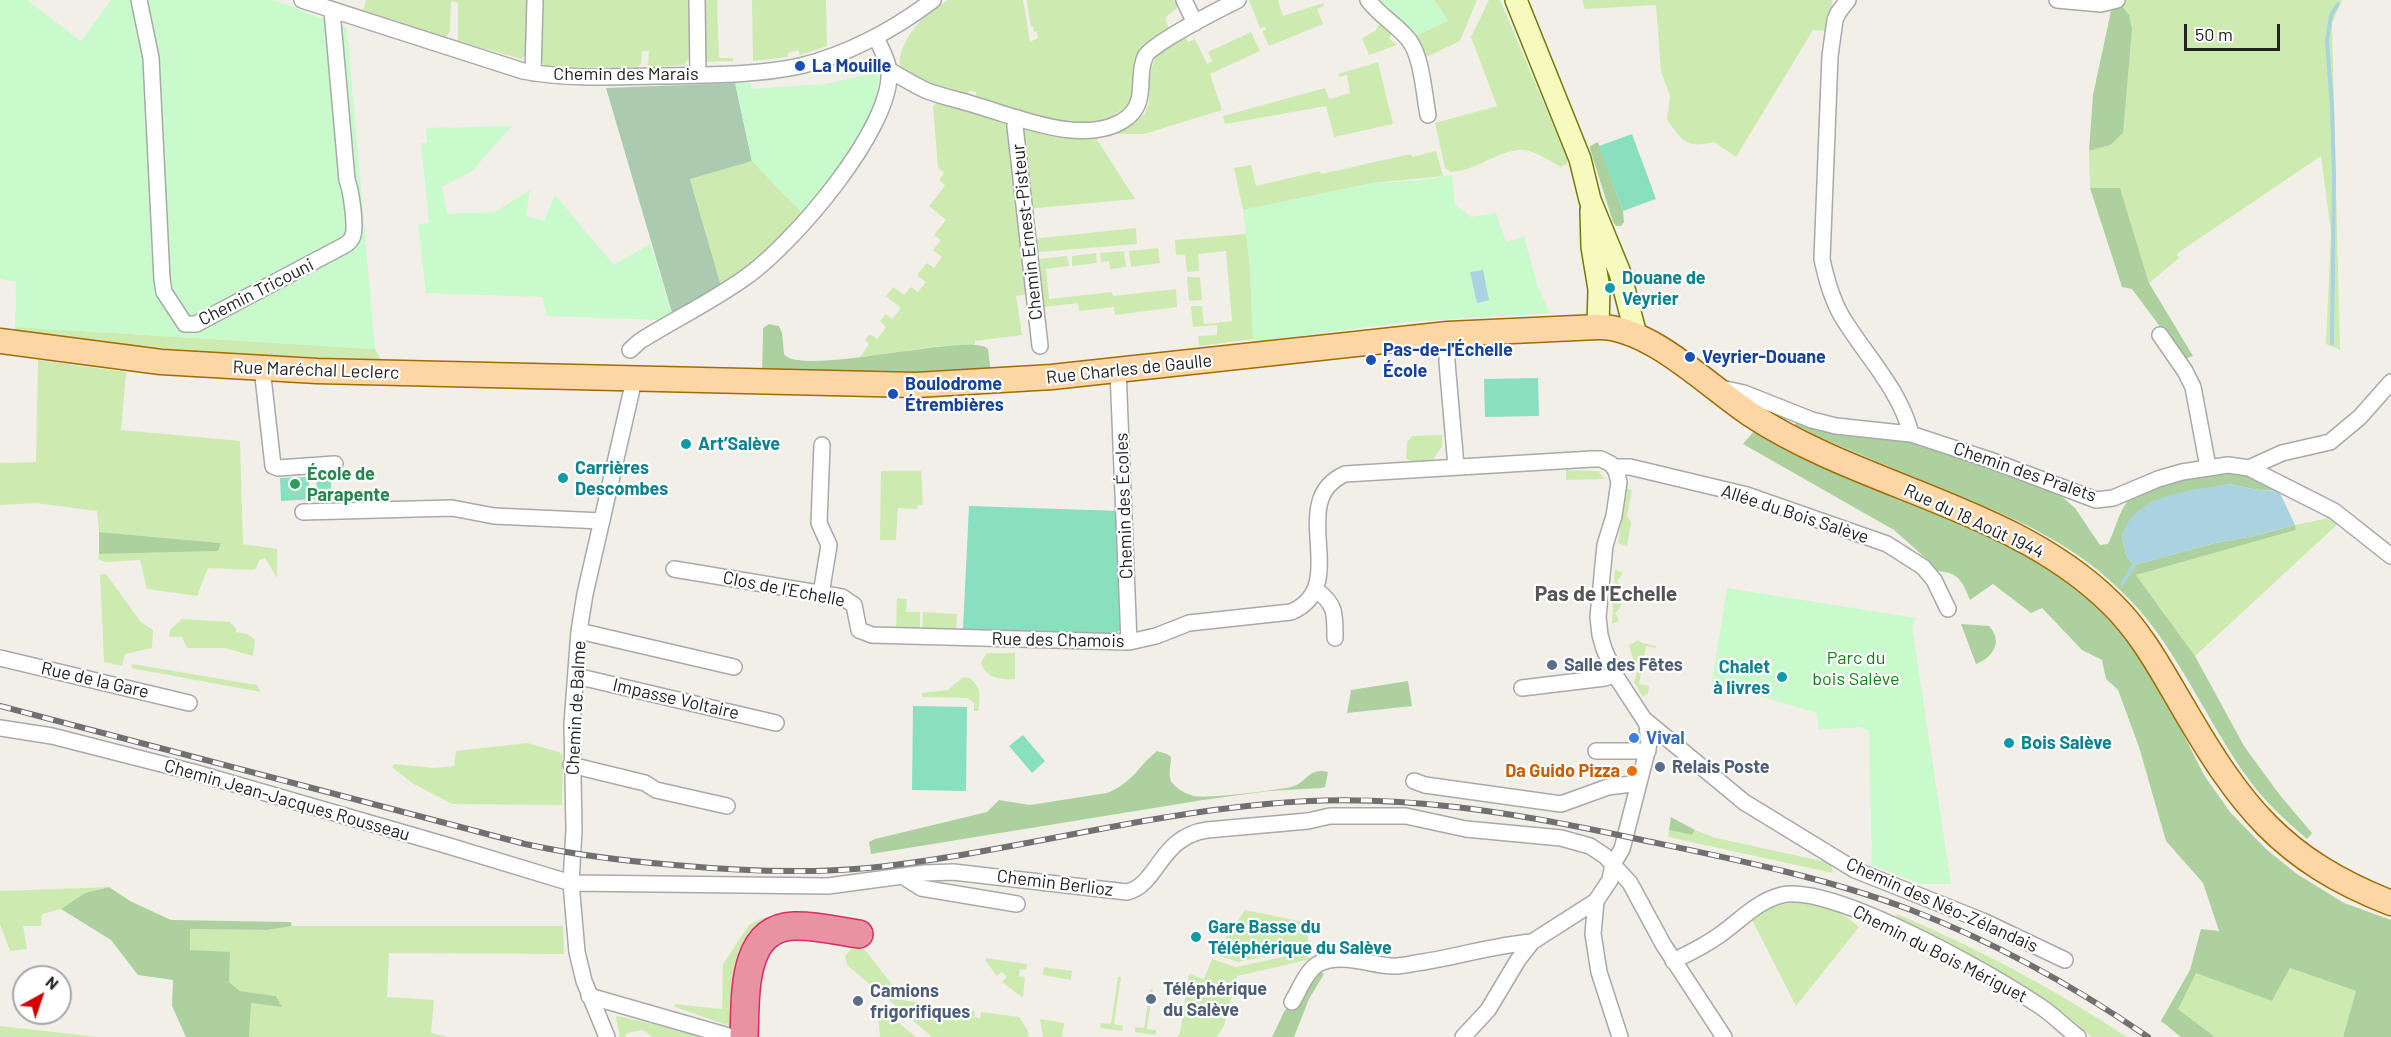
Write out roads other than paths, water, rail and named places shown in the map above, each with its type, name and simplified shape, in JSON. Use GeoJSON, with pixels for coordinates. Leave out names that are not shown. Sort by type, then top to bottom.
{"type":"FeatureCollection","features":[{"type":"Feature","properties":{"kind":"highway"},"geometry":{"type":"LineString","coordinates":[[747,1035],[750,961],[755,950],[765,938],[778,930],[792,926],[859,934]]}},
{"type":"Feature","properties":{"kind":"highway"},"geometry":{"type":"LineString","coordinates":[[747,1035],[761,970],[771,952],[782,943],[796,940],[811,944],[820,951]]}},
{"type":"Feature","properties":{"kind":"main road"},"geometry":{"type":"LineString","coordinates":[[1516,0],[1577,151],[1590,200],[1620,273],[1630,332]]}},
{"type":"Feature","properties":{"kind":"main road"},"geometry":{"type":"LineString","coordinates":[[1590,200],[1592,247],[1599,289],[1598,327]]}},
{"type":"Feature","properties":{"kind":"main road","name":"Rue Charles de Gaulle"},"geometry":{"type":"LineString","coordinates":[[634,380],[916,385],[1052,377],[1448,334],[1598,327],[1630,332]]}},
{"type":"Feature","properties":{"kind":"main road","name":"Rue du 18 Août 1944"},"geometry":{"type":"LineString","coordinates":[[1630,332],[1656,346],[1750,414],[1793,440],[2007,532],[2043,550],[2073,570],[2111,603],[2136,631],[2214,760],[2246,804],[2266,826],[2318,868],[2343,882],[2391,903]]}},
{"type":"Feature","properties":{"kind":"main road","name":"Rue Maréchal Leclerc"},"geometry":{"type":"LineString","coordinates":[[0,341],[152,361],[262,368],[634,380]]}},
{"type":"Feature","properties":{"kind":"street","name":"Chemin Tricouni"},"geometry":{"type":"LineString","coordinates":[[139,0],[151,58],[164,292],[184,324],[190,325],[235,304],[345,245],[352,239],[354,230],[350,186],[347,180],[332,11]]}},
{"type":"Feature","properties":{"kind":"street"},"geometry":{"type":"LineString","coordinates":[[533,73],[535,0]]}},
{"type":"Feature","properties":{"kind":"street"},"geometry":{"type":"LineString","coordinates":[[697,0],[698,75]]}},
{"type":"Feature","properties":{"kind":"street","name":"Chemin des Marais"},"geometry":{"type":"LineString","coordinates":[[306,1],[492,62],[533,73],[588,77],[698,75],[800,66],[876,37],[896,27],[933,0]]}},
{"type":"Feature","properties":{"kind":"street"},"geometry":{"type":"LineString","coordinates":[[1184,0],[1194,23]]}},
{"type":"Feature","properties":{"kind":"street"},"geometry":{"type":"LineString","coordinates":[[889,70],[925,90],[1018,118],[1077,131],[1105,128],[1128,117],[1139,103],[1146,55],[1194,23],[1238,0]]}},
{"type":"Feature","properties":{"kind":"street"},"geometry":{"type":"LineString","coordinates":[[1368,0],[1383,17],[1404,34],[1414,48],[1428,115]]}},
{"type":"Feature","properties":{"kind":"street"},"geometry":{"type":"LineString","coordinates":[[1848,0],[1835,20],[1830,56],[1822,258],[1827,282],[1840,313],[1899,402],[1911,434]]}},
{"type":"Feature","properties":{"kind":"street"},"geometry":{"type":"LineString","coordinates":[[2057,0],[2100,4],[2117,0]]}},
{"type":"Feature","properties":{"kind":"street"},"geometry":{"type":"LineString","coordinates":[[630,350],[640,341],[748,277],[792,235],[831,190],[869,134],[882,110],[889,70],[876,37]]}},
{"type":"Feature","properties":{"kind":"street","name":"Chemin Ernest-Pisteur"},"geometry":{"type":"LineString","coordinates":[[1018,118],[1015,126],[1040,346]]}},
{"type":"Feature","properties":{"kind":"street"},"geometry":{"type":"LineString","coordinates":[[1335,638],[1333,607],[1328,599],[1316,590],[1319,578],[1319,503],[1328,485],[1345,474],[1456,466],[1447,362],[1448,334]]}},
{"type":"Feature","properties":{"kind":"street"},"geometry":{"type":"LineString","coordinates":[[2160,335],[2185,371],[2193,387],[2208,467]]}},
{"type":"Feature","properties":{"kind":"street"},"geometry":{"type":"LineString","coordinates":[[262,368],[273,466],[278,468],[335,464]]}},
{"type":"Feature","properties":{"kind":"street","name":"Chemin des Écoles"},"geometry":{"type":"LineString","coordinates":[[1118,370],[1129,642]]}},
{"type":"Feature","properties":{"kind":"street","name":"Chemin de Balme"},"geometry":{"type":"LineString","coordinates":[[607,1037],[589,996],[577,952],[571,883],[574,830],[571,765],[579,631],[585,594],[634,380]]}},
{"type":"Feature","properties":{"kind":"street"},"geometry":{"type":"LineString","coordinates":[[2249,468],[2282,453],[2330,442],[2350,427],[2391,382]]}},
{"type":"Feature","properties":{"kind":"street","name":"Chemin des Pralets"},"geometry":{"type":"LineString","coordinates":[[1709,385],[1744,393],[1812,420],[1836,426],[1911,434],[1990,460],[2096,500],[2113,498],[2169,475],[2228,465],[2249,468],[2334,511],[2391,556]]}},
{"type":"Feature","properties":{"kind":"street"},"geometry":{"type":"LineString","coordinates":[[821,594],[829,545],[819,523],[822,445]]}},
{"type":"Feature","properties":{"kind":"street","name":"Allée du Bois Salève"},"geometry":{"type":"LineString","coordinates":[[1456,466],[1596,459],[1614,467],[1630,467],[1747,495],[1887,544],[1923,567],[1937,585],[1948,609]]}},
{"type":"Feature","properties":{"kind":"street"},"geometry":{"type":"LineString","coordinates":[[1463,1037],[1488,1010],[1518,960],[1532,942],[1596,901],[1610,880],[1613,864],[1622,849],[1648,751],[1649,732],[1645,720],[1613,669],[1602,645],[1598,617],[1605,545],[1614,516],[1619,482],[1614,467]]}},
{"type":"Feature","properties":{"kind":"street"},"geometry":{"type":"LineString","coordinates":[[303,512],[452,507],[494,516],[602,521]]}},
{"type":"Feature","properties":{"kind":"street","name":"Clos de l'Echelle"},"geometry":{"type":"LineString","coordinates":[[674,568],[842,597],[851,601],[856,609],[859,630],[872,635]]}},
{"type":"Feature","properties":{"kind":"street","name":"Rue des Chamois"},"geometry":{"type":"LineString","coordinates":[[872,635],[1129,642],[1143,640],[1189,623],[1291,612],[1308,601],[1316,590]]}},
{"type":"Feature","properties":{"kind":"street"},"geometry":{"type":"LineString","coordinates":[[579,631],[734,667]]}},
{"type":"Feature","properties":{"kind":"street","name":"Rue de la Gare"},"geometry":{"type":"LineString","coordinates":[[0,658],[189,703]]}},
{"type":"Feature","properties":{"kind":"street"},"geometry":{"type":"LineString","coordinates":[[1522,688],[1605,678],[1613,669]]}},
{"type":"Feature","properties":{"kind":"street","name":"Impasse Voltaire"},"geometry":{"type":"LineString","coordinates":[[576,676],[776,723]]}},
{"type":"Feature","properties":{"kind":"street","name":"Chemin des Néo-Zélandais"},"geometry":{"type":"LineString","coordinates":[[1645,720],[1744,802],[1855,870],[1983,921],[2065,960]]}},
{"type":"Feature","properties":{"kind":"street","name":"Chemin Jean-Jacques Rousseau"},"geometry":{"type":"LineString","coordinates":[[0,728],[52,736],[193,772],[571,883]]}},
{"type":"Feature","properties":{"kind":"street"},"geometry":{"type":"LineString","coordinates":[[1596,752],[1648,751]]}},
{"type":"Feature","properties":{"kind":"street"},"geometry":{"type":"LineString","coordinates":[[571,765],[645,783],[656,790],[727,806]]}},
{"type":"Feature","properties":{"kind":"street"},"geometry":{"type":"LineString","coordinates":[[1414,781],[1561,804],[1608,787],[1639,783]]}},
{"type":"Feature","properties":{"kind":"street","name":"Chemin Berlioz"},"geometry":{"type":"LineString","coordinates":[[571,883],[803,887],[849,885],[925,873],[961,872],[1127,892],[1138,886],[1172,847],[1192,834],[1353,815],[1406,816],[1466,829],[1561,838],[1590,846],[1613,864]]}},
{"type":"Feature","properties":{"kind":"street"},"geometry":{"type":"LineString","coordinates":[[1613,864],[1630,883],[1673,961],[1724,1037]]}},
{"type":"Feature","properties":{"kind":"street"},"geometry":{"type":"LineString","coordinates":[[904,877],[921,888],[1017,904]]}},
{"type":"Feature","properties":{"kind":"street","name":"Chemin du Bois Mériguet"},"geometry":{"type":"LineString","coordinates":[[1673,961],[1721,934],[1752,909],[1772,898],[1805,894],[1835,901],[1859,910],[1981,970],[2038,1004],[2078,1037]]}},
{"type":"Feature","properties":{"kind":"street"},"geometry":{"type":"LineString","coordinates":[[1596,901],[1593,934],[1597,957],[1620,1037]]}},
{"type":"Feature","properties":{"kind":"street"},"geometry":{"type":"LineString","coordinates":[[1292,1002],[1310,972],[1317,964],[1323,962],[1352,959],[1394,966],[1448,958],[1504,944],[1532,942]]}},
{"type":"Feature","properties":{"kind":"street"},"geometry":{"type":"LineString","coordinates":[[589,996],[747,1035]]}},
{"type":"Feature","properties":{"kind":"water"},"geometry":{"type":"Polygon","coordinates":[[[1483,270],[1489,300],[1477,303],[1470,272],[1483,270]]]}},
{"type":"Feature","properties":{"kind":"water"},"geometry":{"type":"Polygon","coordinates":[[[2228,484],[2279,491],[2295,525],[2215,543],[2134,565],[2126,555],[2122,535],[2130,520],[2140,509],[2176,493],[2228,484]]]}},
{"type":"Feature","properties":{"kind":"waterway"},"geometry":{"type":"LineString","coordinates":[[2332,343],[2334,177],[2327,41],[2331,15],[2338,4]]}},
{"type":"Feature","properties":{"kind":"waterway"},"geometry":{"type":"LineString","coordinates":[[2122,584],[2134,565]]}},
{"type":"Feature","properties":{"kind":"railway"},"geometry":{"type":"LineString","coordinates":[[0,706],[525,844],[618,859],[723,869],[795,871],[868,868],[968,854],[1167,817],[1267,804],[1362,800],[1503,813],[1596,830],[1744,862],[1812,878],[1878,898],[1973,936],[2033,966],[2148,1037]]}},
{"type":"Feature","properties":{"kind":"place","name":"La Mouille"},"geometry":{"type":"Point","coordinates":[800,66]}},
{"type":"Feature","properties":{"kind":"place","name":"Douane de Veyrier"},"geometry":{"type":"Point","coordinates":[1610,288]}},
{"type":"Feature","properties":{"kind":"place","name":"Veyrier-Douane"},"geometry":{"type":"Point","coordinates":[1690,357]}},
{"type":"Feature","properties":{"kind":"place","name":"Pas-de-l'Échelle École"},"geometry":{"type":"Point","coordinates":[1371,360]}},
{"type":"Feature","properties":{"kind":"place","name":"Boulodrome Étrembières"},"geometry":{"type":"Point","coordinates":[893,394]}},
{"type":"Feature","properties":{"kind":"place","name":"Art’Salève"},"geometry":{"type":"Point","coordinates":[686,444]}},
{"type":"Feature","properties":{"kind":"place","name":"Carrières Descombes"},"geometry":{"type":"Point","coordinates":[563,478]}},
{"type":"Feature","properties":{"kind":"place","name":"École de Parapente"},"geometry":{"type":"Point","coordinates":[295,484]}},
{"type":"Feature","properties":{"kind":"place","name":"Salle des Fêtes"},"geometry":{"type":"Point","coordinates":[1552,665]}},
{"type":"Feature","properties":{"kind":"place","name":"Chalet à livres"},"geometry":{"type":"Point","coordinates":[1782,677]}},
{"type":"Feature","properties":{"kind":"place","name":"Vival"},"geometry":{"type":"Point","coordinates":[1634,738]}},
{"type":"Feature","properties":{"kind":"place","name":"Bois Salève"},"geometry":{"type":"Point","coordinates":[2009,743]}},
{"type":"Feature","properties":{"kind":"place","name":"Relais Poste"},"geometry":{"type":"Point","coordinates":[1660,767]}},
{"type":"Feature","properties":{"kind":"place","name":"Da Guido Pizza"},"geometry":{"type":"Point","coordinates":[1632,771]}},
{"type":"Feature","properties":{"kind":"place","name":"Gare Basse du Téléphérique du Salève"},"geometry":{"type":"Point","coordinates":[1196,937]}},
{"type":"Feature","properties":{"kind":"place","name":"Téléphérique du Salève"},"geometry":{"type":"Point","coordinates":[1151,999]}},
{"type":"Feature","properties":{"kind":"place","name":"Camions frigorifiques"},"geometry":{"type":"Point","coordinates":[858,1001]}},
{"type":"Feature","properties":{"kind":"district","name":"Pas de l'Echelle"},"geometry":{"type":"Point","coordinates":[1606,594]}},
{"type":"Feature","properties":{"kind":"park label","name":"Parc du bois Salève"},"geometry":{"type":"Point","coordinates":[1856,668]}}]}
